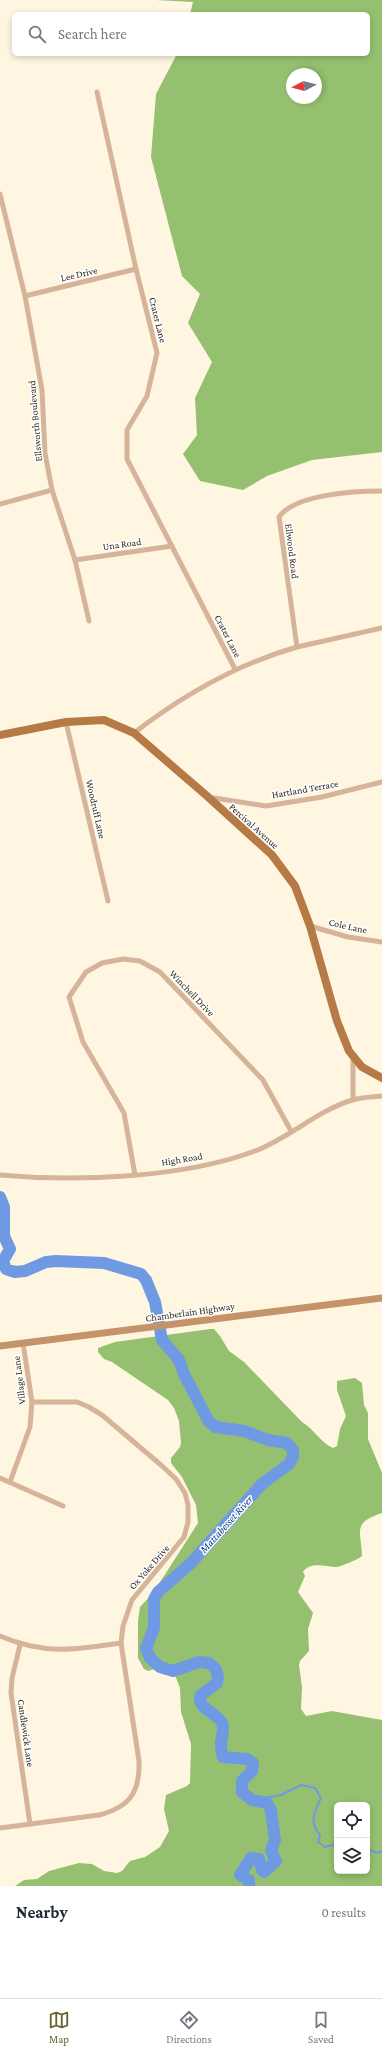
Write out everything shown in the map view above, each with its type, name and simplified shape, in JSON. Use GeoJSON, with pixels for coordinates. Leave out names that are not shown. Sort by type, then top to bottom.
{"type":"FeatureCollection","features":[{"type":"Feature","properties":{"kind":"main road","name":"Percival Avenue"},"geometry":{"type":"LineString","coordinates":[[0,735],[66,722],[104,720],[134,734],[207,796],[272,855],[294,886],[310,926],[337,1021],[348,1051],[362,1067],[382,1078]]}},
{"type":"Feature","properties":{"kind":"main road","name":"Chamberlain Highway"},"geometry":{"type":"LineString","coordinates":[[0,1346],[382,1298]]}},
{"type":"Feature","properties":{"kind":"street","name":"Crater Lane"},"geometry":{"type":"LineString","coordinates":[[97,92],[136,269],[157,353],[147,396],[127,430],[127,460],[235,669]]}},
{"type":"Feature","properties":{"kind":"street","name":"Ellsworth Boulevard"},"geometry":{"type":"LineString","coordinates":[[0,194],[25,296],[42,390],[45,453],[52,490],[75,560],[89,621]]}},
{"type":"Feature","properties":{"kind":"street","name":"Lee Drive"},"geometry":{"type":"LineString","coordinates":[[25,296],[136,269]]}},
{"type":"Feature","properties":{"kind":"street"},"geometry":{"type":"LineString","coordinates":[[0,504],[52,490]]}},
{"type":"Feature","properties":{"kind":"street","name":"Ellwood Road"},"geometry":{"type":"LineString","coordinates":[[296,647],[279,518],[284,511],[294,504],[354,492],[382,491]]}},
{"type":"Feature","properties":{"kind":"street","name":"Una Road"},"geometry":{"type":"LineString","coordinates":[[75,560],[172,546]]}},
{"type":"Feature","properties":{"kind":"street"},"geometry":{"type":"LineString","coordinates":[[134,734],[204,686],[235,669],[296,647],[382,628]]}},
{"type":"Feature","properties":{"kind":"street","name":"Woodruff Lane"},"geometry":{"type":"LineString","coordinates":[[66,722],[108,901]]}},
{"type":"Feature","properties":{"kind":"street","name":"Hartland Terrace"},"geometry":{"type":"LineString","coordinates":[[207,796],[266,806],[322,797],[382,782]]}},
{"type":"Feature","properties":{"kind":"street","name":"Cole Lane"},"geometry":{"type":"LineString","coordinates":[[310,926],[348,937],[382,942]]}},
{"type":"Feature","properties":{"kind":"street","name":"Winchell Drive"},"geometry":{"type":"LineString","coordinates":[[135,1175],[124,1112],[83,1042],[70,998],[86,972],[102,964],[123,959],[140,960],[160,972],[263,1080],[291,1131]]}},
{"type":"Feature","properties":{"kind":"street"},"geometry":{"type":"LineString","coordinates":[[352,1100],[354,1059]]}},
{"type":"Feature","properties":{"kind":"street","name":"High Road"},"geometry":{"type":"LineString","coordinates":[[0,1175],[60,1179],[135,1175],[202,1166],[256,1151],[291,1131],[352,1100],[382,1096]]}},
{"type":"Feature","properties":{"kind":"street","name":"Village Lane"},"geometry":{"type":"LineString","coordinates":[[10,1482],[30,1427],[32,1402],[23,1344]]}},
{"type":"Feature","properties":{"kind":"street","name":"Ox Yoke Drive"},"geometry":{"type":"LineString","coordinates":[[0,1828],[114,1811],[126,1803],[134,1792],[140,1779],[139,1761],[121,1643],[123,1626],[132,1600],[184,1537],[188,1522],[188,1506],[185,1493],[176,1479],[102,1415],[77,1402],[32,1402]]}},
{"type":"Feature","properties":{"kind":"street"},"geometry":{"type":"LineString","coordinates":[[0,1478],[63,1506]]}},
{"type":"Feature","properties":{"kind":"street"},"geometry":{"type":"LineString","coordinates":[[0,1636],[20,1644],[54,1650],[69,1650],[121,1643]]}},
{"type":"Feature","properties":{"kind":"street","name":"Candlewick Lane"},"geometry":{"type":"LineString","coordinates":[[20,1644],[12,1678],[11,1693],[30,1824]]}},
{"type":"Feature","properties":{"kind":"green space"},"geometry":{"type":"Polygon","coordinates":[[[156,0],[382,0],[382,452],[312,460],[267,476],[243,490],[200,481],[183,454],[197,435],[195,398],[212,362],[188,323],[200,294],[182,276],[151,157],[156,94],[176,56],[370,56],[370,12],[190,12],[193,2],[156,0]]]}},
{"type":"Feature","properties":{"kind":"green space"},"geometry":{"type":"Polygon","coordinates":[[[214,1329],[229,1351],[244,1362],[302,1422],[333,1448],[337,1446],[340,1429],[346,1416],[337,1390],[337,1381],[355,1378],[362,1383],[364,1405],[368,1413],[368,1439],[382,1473],[382,1513],[366,1520],[360,1528],[362,1556],[354,1561],[338,1567],[318,1565],[310,1567],[303,1572],[305,1576],[298,1592],[313,1613],[308,1629],[309,1651],[300,1661],[299,1665],[302,1687],[301,1709],[306,1716],[332,1711],[382,1720],[382,1886],[15,1886],[24,1880],[37,1879],[49,1871],[79,1863],[92,1864],[104,1871],[117,1873],[122,1871],[130,1861],[145,1857],[160,1847],[169,1831],[164,1809],[166,1795],[187,1786],[190,1783],[191,1744],[181,1712],[180,1688],[175,1675],[169,1669],[161,1667],[148,1671],[144,1669],[138,1658],[138,1621],[140,1607],[153,1593],[198,1523],[196,1505],[182,1477],[171,1463],[171,1458],[180,1447],[181,1443],[179,1421],[174,1408],[168,1400],[112,1362],[104,1359],[98,1352],[98,1348],[115,1342],[214,1329]]]}},
{"type":"Feature","properties":{"kind":"waterway","name":"Mattabesset River"},"geometry":{"type":"LineString","coordinates":[[0,1197],[4,1207],[4,1236],[10,1249],[3,1261],[6,1269],[15,1272],[25,1271],[46,1262],[56,1261],[104,1263],[141,1274],[146,1280],[155,1302],[162,1340],[179,1360],[184,1374],[209,1422],[216,1427],[244,1431],[268,1440],[287,1443],[293,1450],[293,1457],[289,1464],[262,1484],[191,1563],[158,1592],[154,1599],[154,1628],[146,1648],[150,1658],[160,1667],[173,1671],[199,1662],[209,1663],[216,1669],[218,1677],[217,1683],[201,1695],[201,1703],[220,1719],[222,1723],[223,1730],[221,1752],[223,1757],[247,1759],[253,1763],[252,1771],[242,1781],[242,1792],[252,1800],[267,1803],[271,1810],[275,1840],[271,1851],[276,1861],[264,1872],[259,1859],[251,1858],[240,1875],[249,1880],[249,1886]]}},
{"type":"Feature","properties":{"kind":"waterway"},"geometry":{"type":"LineString","coordinates":[[252,1800],[281,1795],[301,1785],[315,1788],[321,1798],[313,1821],[316,1830],[320,1835],[318,1842],[325,1847],[334,1844]]}},
{"type":"Feature","properties":{"kind":"waterway"},"geometry":{"type":"LineString","coordinates":[[370,1850],[378,1853],[382,1851]]}}]}
